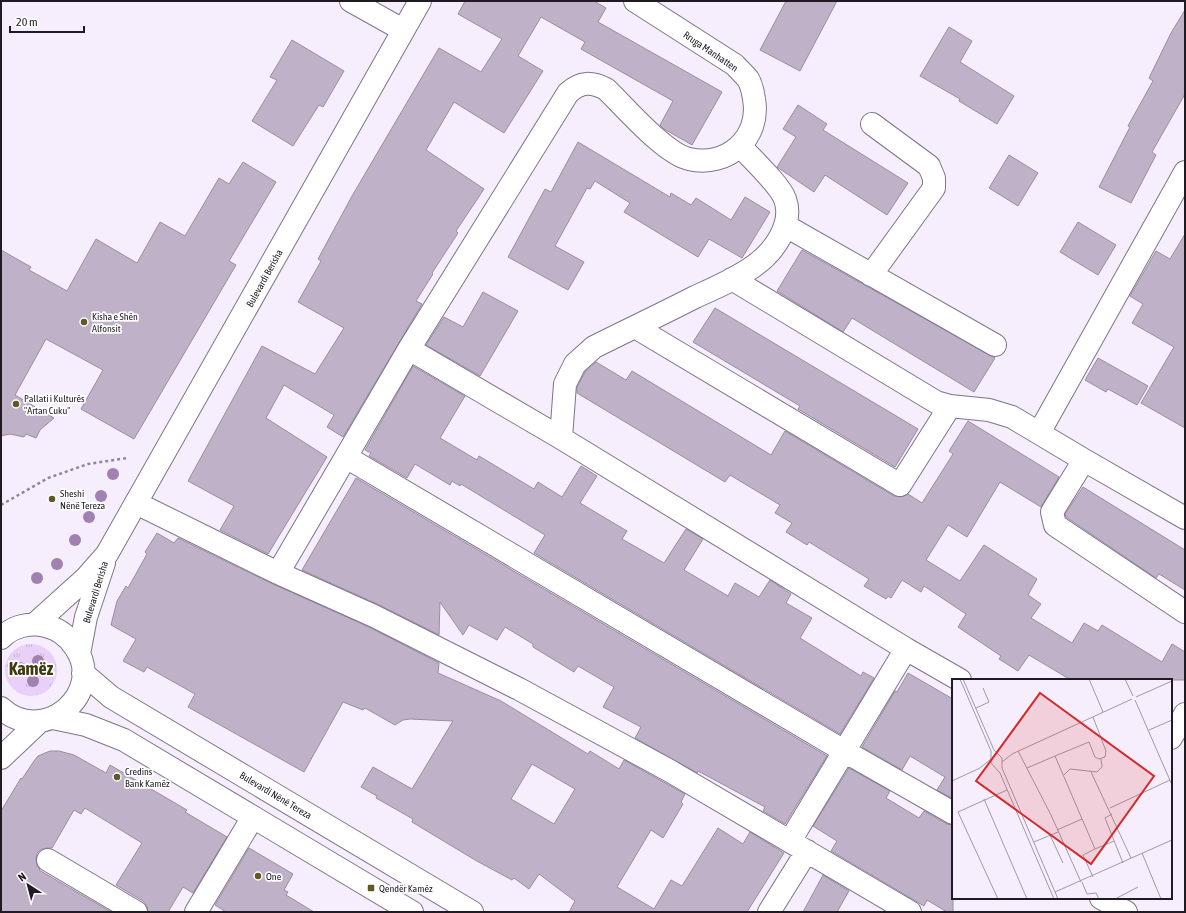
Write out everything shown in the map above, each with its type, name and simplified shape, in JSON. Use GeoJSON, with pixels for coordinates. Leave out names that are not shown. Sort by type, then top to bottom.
{"type":"FeatureCollection","features":[{"type":"Feature","properties":{"kind":"street"},"geometry":{"type":"LineString","coordinates":[[351,1],[403,30]]}},
{"type":"Feature","properties":{"kind":"street","name":"Bulevardi Berisha"},"geometry":{"type":"LineString","coordinates":[[81,663],[86,617],[107,554],[420,1]]}},
{"type":"Feature","properties":{"kind":"street","name":"Rruga Manhatten"},"geometry":{"type":"LineString","coordinates":[[635,1],[735,65],[748,79],[753,92],[756,109],[754,122],[749,134],[740,146]]}},
{"type":"Feature","properties":{"kind":"street"},"geometry":{"type":"LineString","coordinates":[[278,573],[410,349],[568,93],[575,86],[586,83],[598,85],[606,89],[657,140],[678,155],[689,159],[705,160],[728,155],[740,146],[770,178],[785,198],[788,210],[786,226],[772,250],[755,266],[732,279],[594,347],[575,364],[565,384],[561,438]]}},
{"type":"Feature","properties":{"kind":"street"},"geometry":{"type":"LineString","coordinates":[[871,275],[934,188],[934,178],[930,166],[872,124]]}},
{"type":"Feature","properties":{"kind":"street"},"geometry":{"type":"LineString","coordinates":[[1039,434],[1185,172]]}},
{"type":"Feature","properties":{"kind":"street"},"geometry":{"type":"LineString","coordinates":[[786,226],[994,345]]}},
{"type":"Feature","properties":{"kind":"street"},"geometry":{"type":"LineString","coordinates":[[732,279],[936,402],[950,406],[989,410],[1012,417],[1185,518]]}},
{"type":"Feature","properties":{"kind":"street"},"geometry":{"type":"LineString","coordinates":[[635,327],[900,485],[950,406]]}},
{"type":"Feature","properties":{"kind":"street"},"geometry":{"type":"LineString","coordinates":[[410,349],[561,438],[958,679]]}},
{"type":"Feature","properties":{"kind":"street"},"geometry":{"type":"LineString","coordinates":[[346,457],[844,751],[952,812]]}},
{"type":"Feature","properties":{"kind":"street"},"geometry":{"type":"LineString","coordinates":[[1084,460],[1052,512],[1055,525],[1185,612]]}},
{"type":"Feature","properties":{"kind":"street"},"geometry":{"type":"LineString","coordinates":[[136,503],[278,573],[374,616],[519,689],[670,771],[910,912]]}},
{"type":"Feature","properties":{"kind":"street","name":"Bulevardi Berisha"},"geometry":{"type":"LineString","coordinates":[[35,624],[86,578],[107,554]]}},
{"type":"Feature","properties":{"kind":"street","name":"Bulevardi Nënë Tereza"},"geometry":{"type":"LineString","coordinates":[[5,631],[20,626],[35,624],[48,626],[60,631],[73,643],[81,663],[111,697],[472,912]]}},
{"type":"Feature","properties":{"kind":"street"},"geometry":{"type":"LineString","coordinates":[[769,912],[798,846],[844,751],[906,648]]}},
{"type":"Feature","properties":{"kind":"street"},"geometry":{"type":"LineString","coordinates":[[1,758],[46,720],[62,714],[75,700],[80,691],[81,663]]}},
{"type":"Feature","properties":{"kind":"street"},"geometry":{"type":"LineString","coordinates":[[1,708],[13,717],[21,720],[46,720],[86,726],[124,740],[412,912]]}},
{"type":"Feature","properties":{"kind":"street"},"geometry":{"type":"LineString","coordinates":[[1172,736],[1185,714]]}},
{"type":"Feature","properties":{"kind":"street"},"geometry":{"type":"LineString","coordinates":[[196,912],[253,817]]}},
{"type":"Feature","properties":{"kind":"street"},"geometry":{"type":"LineString","coordinates":[[48,860],[136,912]]}},
{"type":"Feature","properties":{"kind":"street"},"geometry":{"type":"LineString","coordinates":[[1103,899],[1126,912]]}},
{"type":"Feature","properties":{"kind":"path"},"geometry":{"type":"LineString","coordinates":[[1,505],[48,478],[88,464],[127,458]]}},
{"type":"Feature","properties":{"kind":"green space"},"geometry":{"type":"Polygon","coordinates":[[[31,644],[41,646],[49,652],[55,660],[57,670],[55,680],[49,688],[41,694],[31,696],[21,694],[13,688],[7,680],[5,670],[7,660],[13,652],[21,646],[31,644]]]}},
{"type":"Feature","properties":{"kind":"building"},"geometry":{"type":"Polygon","coordinates":[[[465,1],[594,1],[606,8],[598,22],[722,92],[692,145],[664,129],[660,125],[673,101],[581,49],[585,42],[541,17],[518,56],[543,71],[504,133],[454,102],[426,150],[484,189],[456,231],[458,233],[416,301],[422,304],[343,437],[327,427],[334,415],[284,385],[266,418],[327,457],[268,554],[220,530],[234,506],[188,481],[262,346],[315,374],[344,328],[298,302],[321,261],[318,259],[352,196],[439,48],[481,72],[502,39],[458,14],[465,1]]]}},
{"type":"Feature","properties":{"kind":"building"},"geometry":{"type":"Polygon","coordinates":[[[786,1],[837,1],[800,71],[760,50],[786,1]]]}},
{"type":"Feature","properties":{"kind":"building"},"geometry":{"type":"Polygon","coordinates":[[[1185,10],[1185,94],[1152,152],[1156,155],[1131,203],[1099,187],[1130,127],[1128,126],[1153,81],[1149,78],[1171,33],[1185,10]]]}},
{"type":"Feature","properties":{"kind":"building"},"geometry":{"type":"Polygon","coordinates":[[[949,27],[972,41],[960,62],[1014,96],[997,124],[959,101],[960,99],[920,76],[949,27]]]}},
{"type":"Feature","properties":{"kind":"building"},"geometry":{"type":"Polygon","coordinates":[[[292,40],[344,71],[323,107],[319,105],[293,146],[252,121],[277,80],[270,77],[292,40]]]}},
{"type":"Feature","properties":{"kind":"building"},"geometry":{"type":"Polygon","coordinates":[[[798,105],[827,124],[823,130],[908,183],[887,215],[825,175],[814,192],[777,167],[796,137],[783,129],[798,105]]]}},
{"type":"Feature","properties":{"kind":"building"},"geometry":{"type":"Polygon","coordinates":[[[578,142],[670,197],[671,193],[691,205],[696,198],[731,220],[745,197],[770,212],[742,258],[709,239],[698,257],[624,212],[630,203],[595,181],[590,189],[587,188],[555,246],[584,262],[568,290],[508,257],[545,189],[551,192],[578,142]]]}},
{"type":"Feature","properties":{"kind":"building"},"geometry":{"type":"Polygon","coordinates":[[[1009,155],[1038,173],[1018,206],[989,188],[1009,155]]]}},
{"type":"Feature","properties":{"kind":"building"},"geometry":{"type":"Polygon","coordinates":[[[243,162],[276,182],[229,261],[236,265],[134,439],[81,409],[103,370],[46,339],[15,395],[54,418],[40,430],[36,438],[26,434],[24,437],[10,434],[1,436],[1,250],[31,267],[29,270],[67,291],[96,239],[137,263],[160,222],[185,236],[219,178],[229,184],[243,162]]]}},
{"type":"Feature","properties":{"kind":"building"},"geometry":{"type":"Polygon","coordinates":[[[1078,222],[1116,245],[1098,275],[1060,252],[1078,222]]]}},
{"type":"Feature","properties":{"kind":"building"},"geometry":{"type":"Polygon","coordinates":[[[1185,234],[1185,428],[1141,403],[1174,347],[1132,323],[1143,304],[1130,296],[1156,251],[1170,259],[1185,234]]]}},
{"type":"Feature","properties":{"kind":"building"},"geometry":{"type":"Polygon","coordinates":[[[802,250],[995,358],[974,392],[852,318],[843,332],[777,291],[802,250]]]}},
{"type":"Feature","properties":{"kind":"building"},"geometry":{"type":"Polygon","coordinates":[[[483,292],[518,311],[480,376],[426,345],[444,317],[463,327],[483,292]]]}},
{"type":"Feature","properties":{"kind":"building"},"geometry":{"type":"Polygon","coordinates":[[[715,308],[918,429],[895,467],[798,409],[800,406],[693,342],[715,308]]]}},
{"type":"Feature","properties":{"kind":"building"},"geometry":{"type":"Polygon","coordinates":[[[1098,358],[1148,386],[1137,405],[1108,389],[1106,392],[1085,380],[1098,358]]]}},
{"type":"Feature","properties":{"kind":"building"},"geometry":{"type":"Polygon","coordinates":[[[596,362],[626,380],[632,371],[771,455],[785,431],[894,496],[900,497],[908,494],[922,503],[953,454],[949,451],[968,421],[1059,477],[1041,507],[1000,482],[967,537],[948,525],[926,560],[960,581],[984,545],[1037,579],[1028,595],[1041,604],[1031,618],[1072,643],[1084,623],[1098,631],[1102,625],[1162,662],[1172,644],[1185,652],[1185,680],[1069,679],[1029,655],[1018,671],[999,659],[1001,656],[958,627],[966,614],[924,586],[921,592],[902,580],[891,598],[888,596],[886,599],[864,586],[869,579],[809,542],[807,545],[786,532],[792,523],[775,513],[780,505],[730,475],[725,482],[577,393],[577,387],[585,372],[596,362]]]}},
{"type":"Feature","properties":{"kind":"building"},"geometry":{"type":"Polygon","coordinates":[[[413,366],[465,396],[440,438],[477,460],[479,456],[534,489],[538,482],[562,497],[581,466],[597,476],[580,503],[627,531],[622,539],[664,563],[686,529],[703,539],[684,570],[728,596],[735,583],[759,597],[770,580],[791,594],[786,603],[812,618],[800,638],[861,676],[863,672],[874,678],[840,734],[534,553],[545,535],[461,484],[460,486],[452,481],[450,485],[415,464],[407,478],[369,456],[371,453],[365,450],[413,366]]]}},
{"type":"Feature","properties":{"kind":"building"},"geometry":{"type":"Polygon","coordinates":[[[356,478],[827,756],[785,824],[763,811],[765,807],[698,771],[697,773],[635,738],[641,727],[603,707],[614,687],[578,666],[574,672],[533,647],[533,644],[505,627],[497,640],[469,625],[463,635],[440,602],[439,635],[379,605],[302,570],[356,478]]]}},
{"type":"Feature","properties":{"kind":"building"},"geometry":{"type":"Polygon","coordinates":[[[1083,487],[1185,550],[1185,590],[1159,574],[1156,578],[1066,517],[1065,514],[1083,487]]]}},
{"type":"Feature","properties":{"kind":"building"},"geometry":{"type":"Polygon","coordinates":[[[157,533],[174,543],[178,538],[273,584],[369,627],[439,663],[438,673],[501,701],[588,754],[590,751],[619,769],[624,760],[685,794],[681,802],[683,804],[663,838],[651,830],[617,887],[654,909],[671,880],[682,886],[718,828],[743,844],[750,832],[784,853],[747,912],[569,912],[575,901],[539,874],[529,889],[514,878],[512,880],[475,860],[412,822],[413,819],[376,798],[377,796],[361,787],[373,767],[412,789],[453,721],[410,719],[403,720],[395,725],[365,708],[363,710],[343,702],[304,772],[188,707],[195,694],[147,667],[144,672],[123,661],[136,639],[111,625],[117,601],[126,586],[128,588],[147,554],[145,552],[157,533]],[[532,764],[511,799],[554,824],[575,789],[532,764]]]}},
{"type":"Feature","properties":{"kind":"building"},"geometry":{"type":"Polygon","coordinates":[[[908,673],[952,698],[952,798],[937,790],[945,777],[910,756],[902,770],[862,747],[895,691],[897,692],[908,673]]]}},
{"type":"Feature","properties":{"kind":"building"},"geometry":{"type":"Polygon","coordinates":[[[50,751],[59,751],[74,755],[106,773],[110,765],[187,810],[185,812],[227,837],[193,893],[183,887],[168,912],[148,912],[147,906],[143,901],[116,885],[142,843],[85,808],[81,814],[74,810],[52,848],[42,849],[37,853],[37,866],[40,869],[39,870],[111,912],[1,912],[1,811],[21,778],[22,779],[38,756],[50,751]]]}},
{"type":"Feature","properties":{"kind":"building"},"geometry":{"type":"Polygon","coordinates":[[[849,768],[890,791],[886,798],[919,818],[924,811],[947,824],[952,825],[953,912],[947,912],[927,900],[924,906],[831,851],[837,841],[813,826],[849,768]]]}},
{"type":"Feature","properties":{"kind":"building"},"geometry":{"type":"Polygon","coordinates":[[[249,848],[293,874],[284,890],[288,892],[286,895],[314,912],[226,912],[215,905],[249,848]]]}},
{"type":"Feature","properties":{"kind":"building"},"geometry":{"type":"Polygon","coordinates":[[[823,875],[849,891],[837,912],[803,912],[823,875]]]}},
{"type":"Feature","properties":{"kind":"place","name":"Kisha e Shën Alfonsit"},"geometry":{"type":"Point","coordinates":[84,322]}},
{"type":"Feature","properties":{"kind":"place","name":"Pallati i Kulturës \"Artan Cuku\""},"geometry":{"type":"Point","coordinates":[16,404]}},
{"type":"Feature","properties":{"kind":"place","name":"Sheshi Nënë Tereza"},"geometry":{"type":"Point","coordinates":[52,499]}},
{"type":"Feature","properties":{"kind":"place","name":"Credins Bank Kamëz"},"geometry":{"type":"Point","coordinates":[117,777]}},
{"type":"Feature","properties":{"kind":"place","name":"One"},"geometry":{"type":"Point","coordinates":[258,876]}},
{"type":"Feature","properties":{"kind":"place","name":"Qendër Kamëz"},"geometry":{"type":"Point","coordinates":[371,888]}},
{"type":"Feature","properties":{"kind":"district","name":"Kamëz"},"geometry":{"type":"Point","coordinates":[31,669]}}]}
